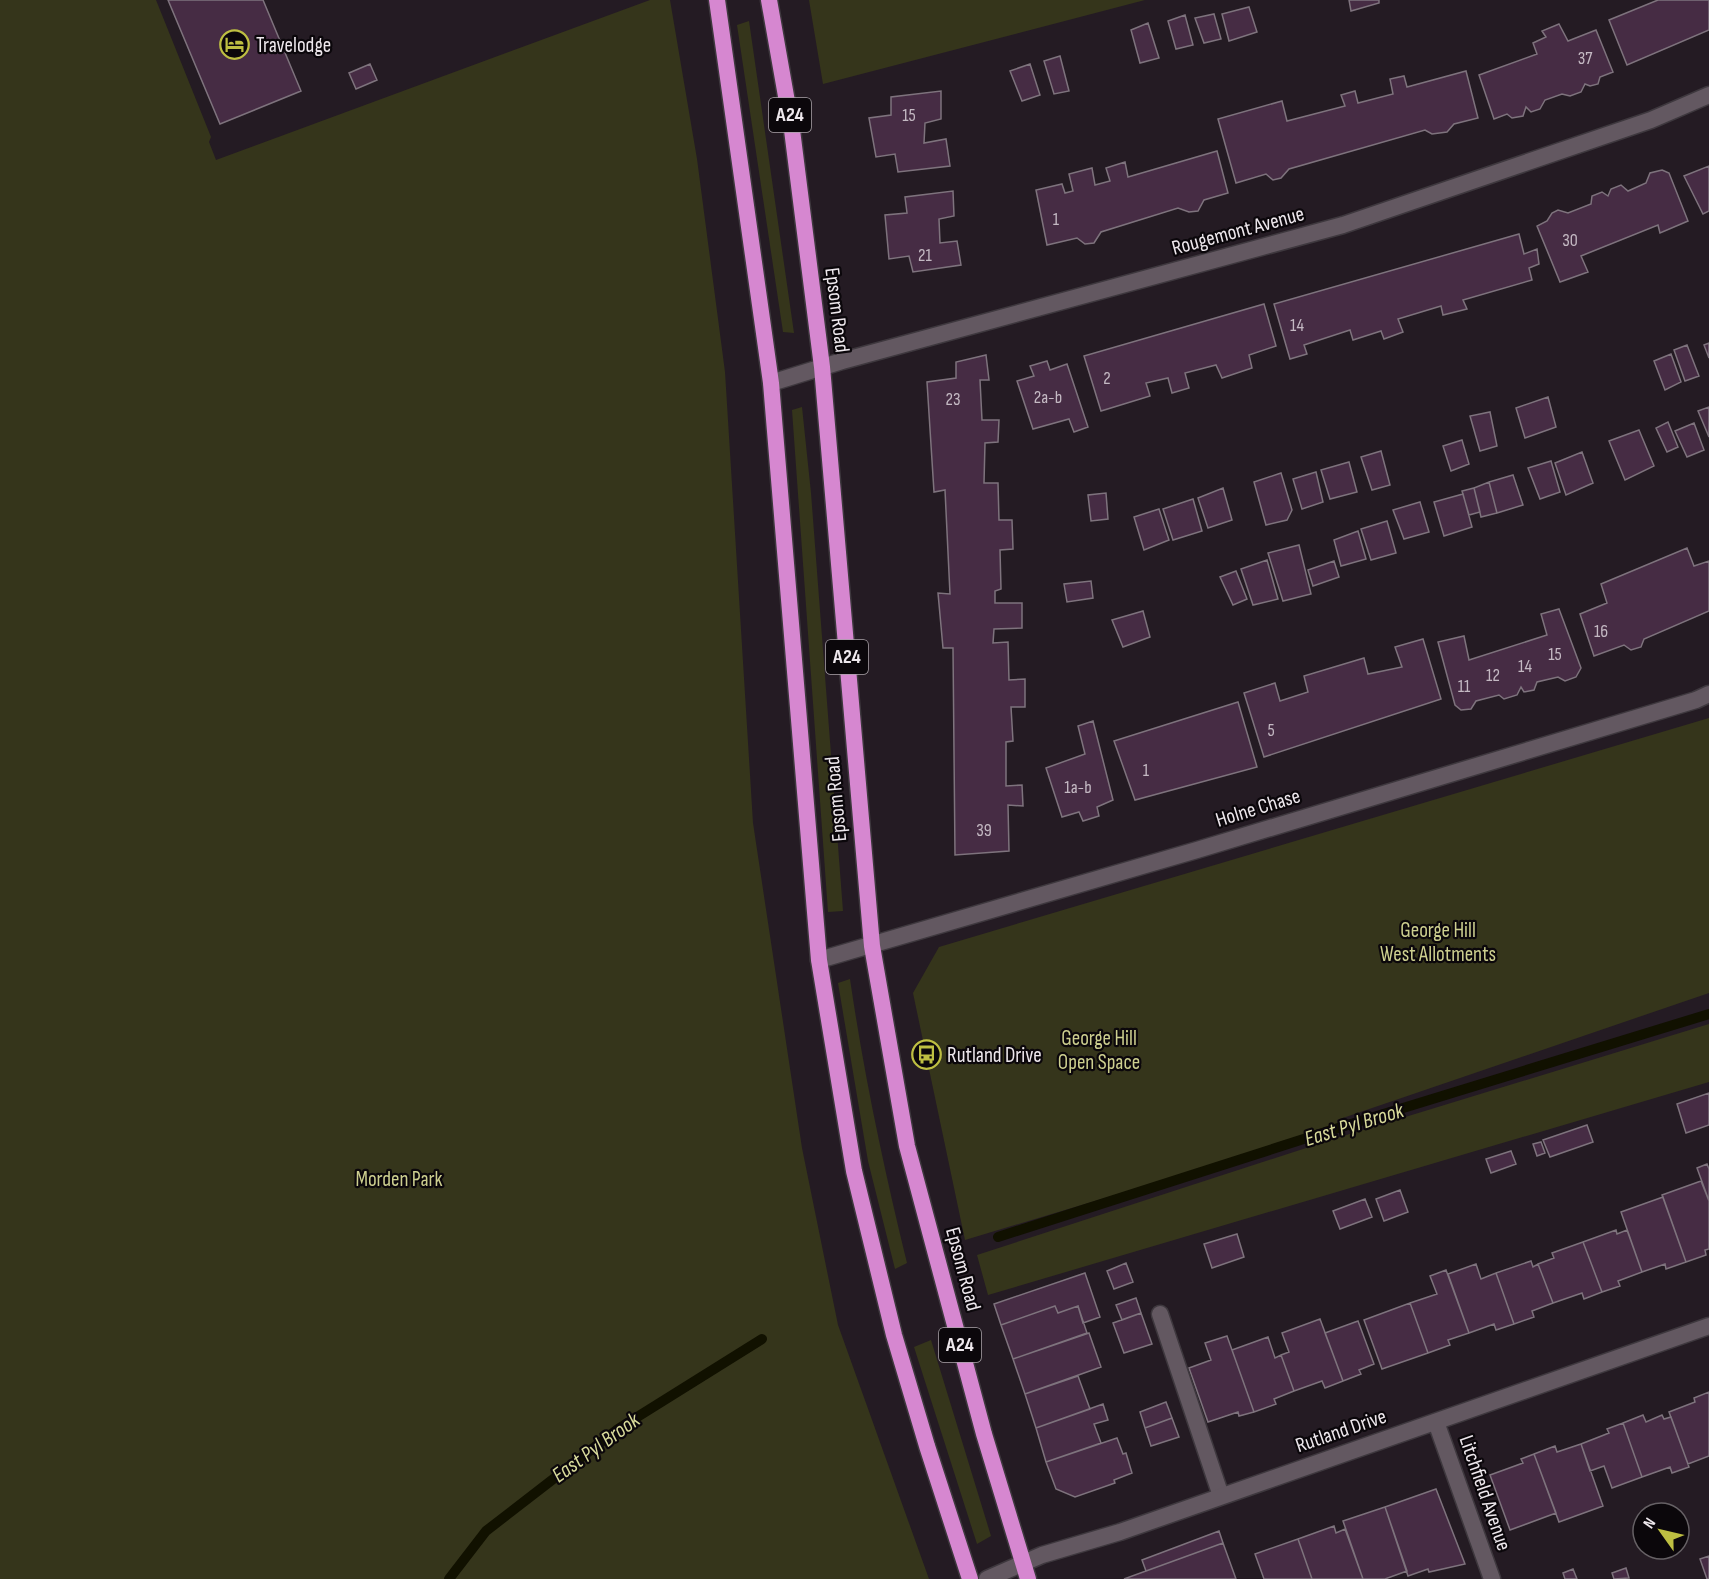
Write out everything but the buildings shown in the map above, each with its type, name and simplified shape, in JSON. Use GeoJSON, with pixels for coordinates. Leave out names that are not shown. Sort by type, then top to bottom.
{"type":"FeatureCollection","features":[{"type":"Feature","properties":{"kind":"highway","name":"Epsom Road"},"geometry":{"type":"LineString","coordinates":[[717,0],[771,383],[819,960],[854,1171],[894,1335],[970,1579]]}},
{"type":"Feature","properties":{"kind":"highway","name":"Epsom Road"},"geometry":{"type":"LineString","coordinates":[[769,0],[792,130],[822,367],[872,946],[908,1146],[984,1434],[1026,1571]]}},
{"type":"Feature","properties":{"kind":"street","name":"Rougemont Avenue"},"geometry":{"type":"LineString","coordinates":[[771,383],[822,367],[1343,225],[1651,120],[1709,94]]}},
{"type":"Feature","properties":{"kind":"street","name":"Holne Chase"},"geometry":{"type":"LineString","coordinates":[[819,960],[1696,700],[1709,694]]}},
{"type":"Feature","properties":{"kind":"street"},"geometry":{"type":"LineString","coordinates":[[1160,1314],[1221,1496]]}},
{"type":"Feature","properties":{"kind":"street","name":"Rutland Drive"},"geometry":{"type":"LineString","coordinates":[[987,1579],[1026,1571],[1042,1555],[1120,1532],[1709,1326]]}},
{"type":"Feature","properties":{"kind":"street","name":"Litchfield Avenue"},"geometry":{"type":"LineString","coordinates":[[1436,1422],[1492,1579]]}},
{"type":"Feature","properties":{"kind":"green space","name":"Morden Park"},"geometry":{"type":"Polygon","coordinates":[[[0,0],[156,0],[211,137],[209,142],[216,160],[650,0],[670,0],[697,159],[725,372],[753,823],[802,1148],[838,1325],[929,1579],[0,1579],[0,0]]]}},
{"type":"Feature","properties":{"kind":"green space"},"geometry":{"type":"Polygon","coordinates":[[[809,0],[1145,0],[823,84],[809,0]]]}},
{"type":"Feature","properties":{"kind":"green space"},"geometry":{"type":"Polygon","coordinates":[[[749,21],[794,333],[783,332],[737,25],[749,21]]]}},
{"type":"Feature","properties":{"kind":"green space"},"geometry":{"type":"Polygon","coordinates":[[[802,407],[811,493],[843,911],[828,912],[792,410],[802,407]]]}},
{"type":"Feature","properties":{"kind":"green space"},"geometry":{"type":"Polygon","coordinates":[[[1709,718],[1709,993],[1337,1120],[1338,1128],[965,1240],[913,993],[939,947],[1709,718]]]}},
{"type":"Feature","properties":{"kind":"green space"},"geometry":{"type":"Polygon","coordinates":[[[850,979],[875,1122],[907,1263],[895,1269],[868,1161],[838,983],[850,979]]]}},
{"type":"Feature","properties":{"kind":"green space"},"geometry":{"type":"Polygon","coordinates":[[[1709,1024],[1709,1082],[988,1295],[977,1255],[1340,1137],[1709,1024]]]}},
{"type":"Feature","properties":{"kind":"green space"},"geometry":{"type":"Polygon","coordinates":[[[931,1340],[991,1536],[977,1544],[914,1347],[931,1340]]]}},
{"type":"Feature","properties":{"kind":"waterway","name":"East Pyl Brook"},"geometry":{"type":"LineString","coordinates":[[998,1237],[1338,1128],[1709,1014]]}},
{"type":"Feature","properties":{"kind":"waterway","name":"East Pyl Brook"},"geometry":{"type":"LineString","coordinates":[[449,1579],[486,1531],[618,1429],[762,1339]]}},
{"type":"Feature","properties":{"kind":"place","name":"Travelodge"},"geometry":{"type":"Point","coordinates":[235,45]}},
{"type":"Feature","properties":{"kind":"place","name":"Rutland Drive"},"geometry":{"type":"Point","coordinates":[926,1055]}},
{"type":"Feature","properties":{"kind":"park label","name":"George Hill West Allotments"},"geometry":{"type":"Point","coordinates":[1438,942]}},
{"type":"Feature","properties":{"kind":"park label","name":"George Hill Open Space"},"geometry":{"type":"Point","coordinates":[1099,1050]}}]}
